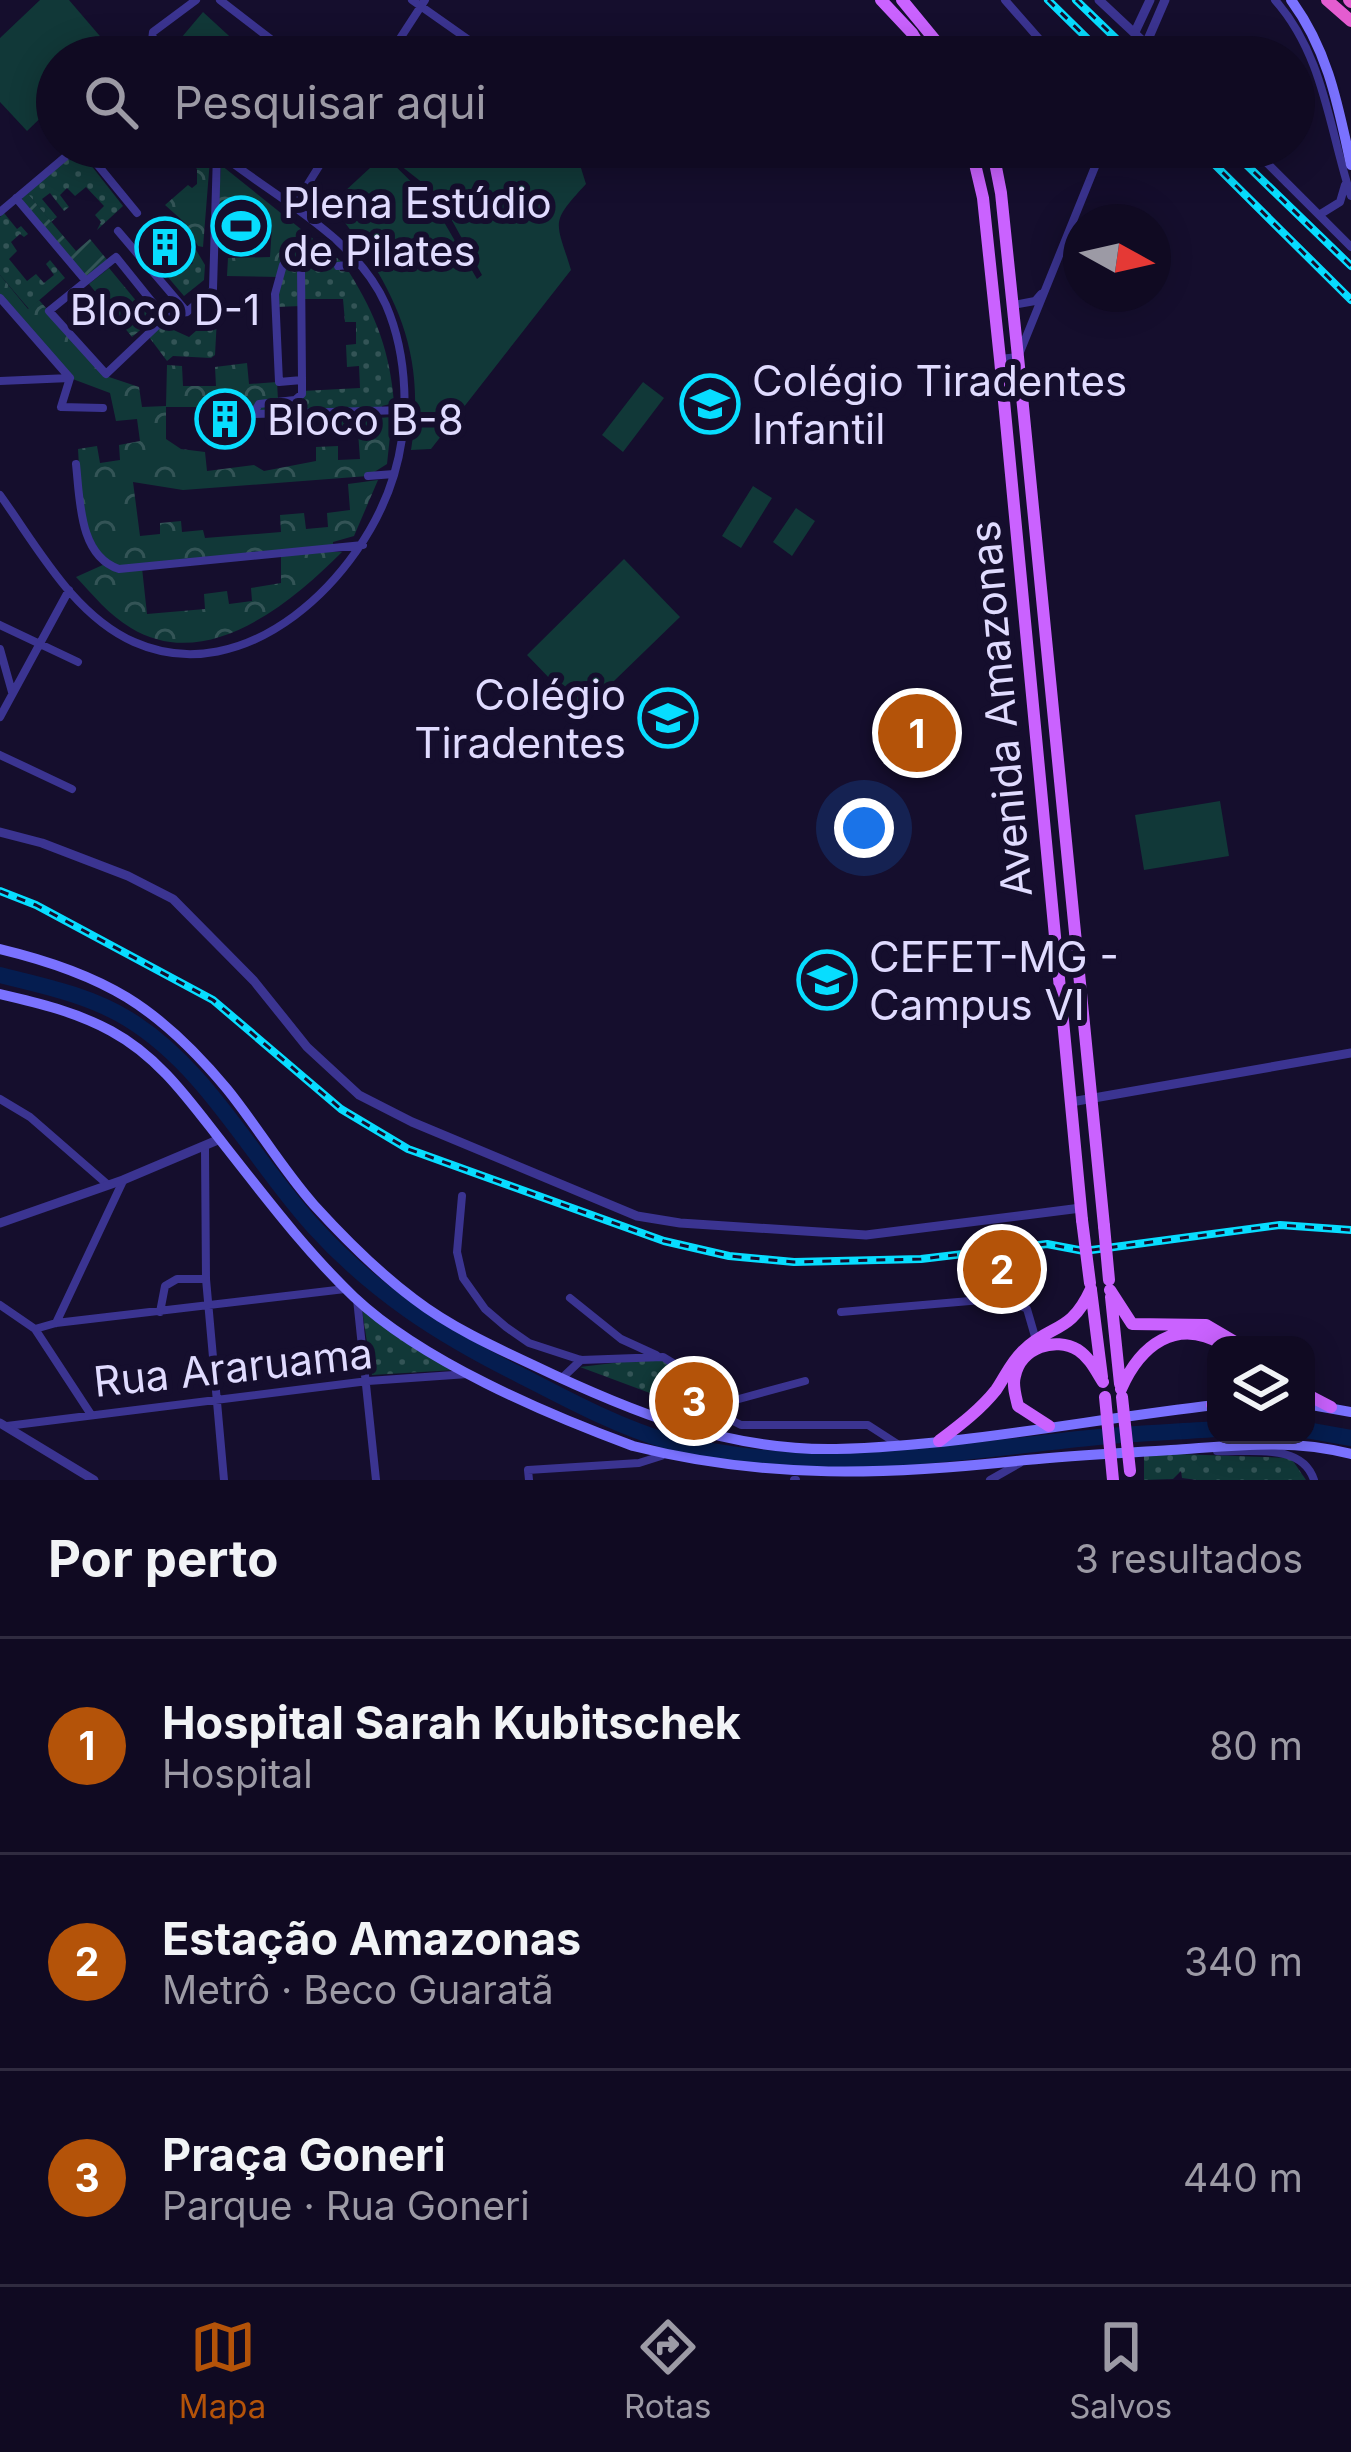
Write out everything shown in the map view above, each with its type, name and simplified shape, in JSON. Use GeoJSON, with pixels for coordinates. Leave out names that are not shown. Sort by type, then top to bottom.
{"type":"FeatureCollection","features":[{"type":"Feature","properties":{"kind":"highway"},"geometry":{"type":"LineString","coordinates":[[1327,0],[1351,21]]}},
{"type":"Feature","properties":{"kind":"main road"},"geometry":{"type":"LineString","coordinates":[[881,0],[914,36]]}},
{"type":"Feature","properties":{"kind":"main road"},"geometry":{"type":"LineString","coordinates":[[902,0],[932,36]]}},
{"type":"Feature","properties":{"kind":"main road"},"geometry":{"type":"LineString","coordinates":[[1291,0],[1313,30],[1330,72],[1351,165]]}},
{"type":"Feature","properties":{"kind":"main road","name":"Avenida Amazonas"},"geometry":{"type":"LineString","coordinates":[[976,168],[1000,359],[1082,1214],[1113,1480]]}},
{"type":"Feature","properties":{"kind":"main road","name":"Avenida Amazonas"},"geometry":{"type":"LineString","coordinates":[[995,168],[1056,711],[1090,1099],[1131,1476]]}},
{"type":"Feature","properties":{"kind":"main road"},"geometry":{"type":"LineString","coordinates":[[0,949],[102,981],[132,998],[224,1085],[313,1204],[416,1301],[627,1410],[703,1432],[832,1449],[939,1441],[1207,1405]]}},
{"type":"Feature","properties":{"kind":"main road"},"geometry":{"type":"LineString","coordinates":[[0,994],[72,1012],[116,1033],[166,1071],[293,1232],[356,1299],[469,1374],[661,1456],[695,1466],[795,1480],[1294,1444],[1351,1454]]}},
{"type":"Feature","properties":{"kind":"main road"},"geometry":{"type":"LineString","coordinates":[[1082,1214],[1091,1209],[1104,1224]]}},
{"type":"Feature","properties":{"kind":"main road"},"geometry":{"type":"LineString","coordinates":[[1110,1285],[1132,1324],[1206,1325],[1225,1336]]}},
{"type":"Feature","properties":{"kind":"main road"},"geometry":{"type":"LineString","coordinates":[[939,1441],[981,1408],[1019,1354],[1063,1329],[1082,1308],[1090,1286]]}},
{"type":"Feature","properties":{"kind":"main road"},"geometry":{"type":"LineString","coordinates":[[1121,1393],[1139,1355],[1160,1340],[1207,1338]]}},
{"type":"Feature","properties":{"kind":"main road"},"geometry":{"type":"LineString","coordinates":[[1048,1426],[1018,1406],[1015,1392],[1015,1376],[1033,1351],[1063,1343],[1077,1349],[1103,1382]]}},
{"type":"Feature","properties":{"kind":"main road"},"geometry":{"type":"LineString","coordinates":[[1315,1399],[1331,1407]]}},
{"type":"Feature","properties":{"kind":"main road"},"geometry":{"type":"LineString","coordinates":[[1315,1405],[1351,1412]]}},
{"type":"Feature","properties":{"kind":"street"},"geometry":{"type":"LineString","coordinates":[[153,36],[196,0]]}},
{"type":"Feature","properties":{"kind":"street"},"geometry":{"type":"LineString","coordinates":[[220,0],[267,36]]}},
{"type":"Feature","properties":{"kind":"street"},"geometry":{"type":"LineString","coordinates":[[1005,0],[1037,36]]}},
{"type":"Feature","properties":{"kind":"street"},"geometry":{"type":"LineString","coordinates":[[1099,0],[1139,36]]}},
{"type":"Feature","properties":{"kind":"street"},"geometry":{"type":"LineString","coordinates":[[1135,32],[1150,0]]}},
{"type":"Feature","properties":{"kind":"street"},"geometry":{"type":"LineString","coordinates":[[1149,36],[1165,0]]}},
{"type":"Feature","properties":{"kind":"street"},"geometry":{"type":"LineString","coordinates":[[1275,0],[1302,36]]}},
{"type":"Feature","properties":{"kind":"street"},"geometry":{"type":"LineString","coordinates":[[400,36],[419,2],[465,36]]}},
{"type":"Feature","properties":{"kind":"street"},"geometry":{"type":"LineString","coordinates":[[1315,69],[1351,196]]}},
{"type":"Feature","properties":{"kind":"street"},"geometry":{"type":"LineString","coordinates":[[1338,152],[1343,128]]}},
{"type":"Feature","properties":{"kind":"street"},"geometry":{"type":"LineString","coordinates":[[0,212],[54,168]]}},
{"type":"Feature","properties":{"kind":"street"},"geometry":{"type":"LineString","coordinates":[[98,168],[137,213]]}},
{"type":"Feature","properties":{"kind":"street"},"geometry":{"type":"LineString","coordinates":[[165,318],[116,256],[50,311],[106,374],[165,318],[187,312],[212,289],[214,168]]}},
{"type":"Feature","properties":{"kind":"street"},"geometry":{"type":"LineString","coordinates":[[0,495],[92,614],[131,641],[192,656],[240,648],[290,618],[363,545],[394,474],[405,410],[400,350],[386,306],[359,264],[239,168]]}},
{"type":"Feature","properties":{"kind":"street"},"geometry":{"type":"LineString","coordinates":[[293,208],[318,168]]}},
{"type":"Feature","properties":{"kind":"street"},"geometry":{"type":"LineString","coordinates":[[1000,359],[1018,357],[1095,168]]}},
{"type":"Feature","properties":{"kind":"street"},"geometry":{"type":"LineString","coordinates":[[1272,168],[1351,247]]}},
{"type":"Feature","properties":{"kind":"street"},"geometry":{"type":"LineString","coordinates":[[1319,214],[1340,202],[1345,178]]}},
{"type":"Feature","properties":{"kind":"street"},"geometry":{"type":"LineString","coordinates":[[16,198],[86,281]]}},
{"type":"Feature","properties":{"kind":"street"},"geometry":{"type":"LineString","coordinates":[[118,231],[187,312]]}},
{"type":"Feature","properties":{"kind":"street"},"geometry":{"type":"LineString","coordinates":[[338,266],[359,264]]}},
{"type":"Feature","properties":{"kind":"street"},"geometry":{"type":"LineString","coordinates":[[302,380],[279,382],[275,294],[284,265],[301,265],[302,380],[299,397],[259,404],[253,414],[405,410]]}},
{"type":"Feature","properties":{"kind":"street"},"geometry":{"type":"LineString","coordinates":[[1013,305],[1035,301],[1046,289]]}},
{"type":"Feature","properties":{"kind":"street"},"geometry":{"type":"LineString","coordinates":[[0,298],[70,378]]}},
{"type":"Feature","properties":{"kind":"street"},"geometry":{"type":"LineString","coordinates":[[0,381],[70,378]]}},
{"type":"Feature","properties":{"kind":"street"},"geometry":{"type":"LineString","coordinates":[[70,378],[61,407],[103,408]]}},
{"type":"Feature","properties":{"kind":"street"},"geometry":{"type":"LineString","coordinates":[[76,464],[82,517],[95,554],[119,569],[363,545]]}},
{"type":"Feature","properties":{"kind":"street"},"geometry":{"type":"LineString","coordinates":[[368,476],[394,474]]}},
{"type":"Feature","properties":{"kind":"street"},"geometry":{"type":"LineString","coordinates":[[0,717],[69,590]]}},
{"type":"Feature","properties":{"kind":"street"},"geometry":{"type":"LineString","coordinates":[[0,625],[78,662]]}},
{"type":"Feature","properties":{"kind":"street"},"geometry":{"type":"LineString","coordinates":[[0,649],[12,693]]}},
{"type":"Feature","properties":{"kind":"street"},"geometry":{"type":"LineString","coordinates":[[0,755],[72,789]]}},
{"type":"Feature","properties":{"kind":"street"},"geometry":{"type":"LineString","coordinates":[[0,832],[107,868],[173,899],[197,919],[345,1084],[388,1111],[637,1216],[866,1235],[1082,1214]]}},
{"type":"Feature","properties":{"kind":"street"},"geometry":{"type":"LineString","coordinates":[[1071,1102],[1351,1053]]}},
{"type":"Feature","properties":{"kind":"street"},"geometry":{"type":"LineString","coordinates":[[0,1099],[30,1117],[107,1184]]}},
{"type":"Feature","properties":{"kind":"street"},"geometry":{"type":"LineString","coordinates":[[0,1223],[123,1180],[220,1139]]}},
{"type":"Feature","properties":{"kind":"street"},"geometry":{"type":"LineString","coordinates":[[205,1148],[206,1279],[224,1480]]}},
{"type":"Feature","properties":{"kind":"street"},"geometry":{"type":"LineString","coordinates":[[56,1323],[123,1180]]}},
{"type":"Feature","properties":{"kind":"street"},"geometry":{"type":"LineString","coordinates":[[462,1196],[457,1252],[463,1277],[485,1309],[529,1342],[580,1360],[663,1357]]}},
{"type":"Feature","properties":{"kind":"street"},"geometry":{"type":"LineString","coordinates":[[160,1312],[165,1286],[177,1279],[206,1279]]}},
{"type":"Feature","properties":{"kind":"street"},"geometry":{"type":"LineString","coordinates":[[35,1329],[347,1289]]}},
{"type":"Feature","properties":{"kind":"street"},"geometry":{"type":"LineString","coordinates":[[570,1298],[621,1339],[704,1382],[727,1418],[741,1425],[868,1425],[898,1445]]}},
{"type":"Feature","properties":{"kind":"street"},"geometry":{"type":"LineString","coordinates":[[841,1312],[1005,1298],[1027,1309],[1036,1341]]}},
{"type":"Feature","properties":{"kind":"street"},"geometry":{"type":"LineString","coordinates":[[356,1299],[376,1480]]}},
{"type":"Feature","properties":{"kind":"street"},"geometry":{"type":"LineString","coordinates":[[0,1305],[35,1329],[90,1413]]}},
{"type":"Feature","properties":{"kind":"street"},"geometry":{"type":"LineString","coordinates":[[561,1379],[580,1360]]}},
{"type":"Feature","properties":{"kind":"street","name":"Rua Araruama"},"geometry":{"type":"LineString","coordinates":[[3,1425],[368,1381],[469,1374]]}},
{"type":"Feature","properties":{"kind":"street"},"geometry":{"type":"LineString","coordinates":[[717,1405],[805,1381]]}},
{"type":"Feature","properties":{"kind":"street"},"geometry":{"type":"LineString","coordinates":[[3,1425],[94,1480]]}},
{"type":"Feature","properties":{"kind":"street"},"geometry":{"type":"LineString","coordinates":[[1173,1450],[1294,1455],[1306,1462],[1314,1480]]}},
{"type":"Feature","properties":{"kind":"street"},"geometry":{"type":"LineString","coordinates":[[529,1475],[639,1463],[661,1456]]}},
{"type":"Feature","properties":{"kind":"street"},"geometry":{"type":"LineString","coordinates":[[990,1480],[1026,1460]]}},
{"type":"Feature","properties":{"kind":"green space"},"geometry":{"type":"Polygon","coordinates":[[[40,0],[69,0],[100,36],[36,36],[36,122],[27,131],[0,102],[0,38],[40,0]]]}},
{"type":"Feature","properties":{"kind":"green space"},"geometry":{"type":"Polygon","coordinates":[[[203,12],[229,36],[183,36],[203,12]]]}},
{"type":"Feature","properties":{"kind":"green space"},"geometry":{"type":"Polygon","coordinates":[[[57,168],[93,168],[123,206],[97,230],[101,222],[95,215],[104,206],[86,187],[75,196],[67,188],[60,195],[69,207],[64,211],[50,193],[42,199],[57,217],[51,222],[27,193],[57,168]]]}},
{"type":"Feature","properties":{"kind":"green space"},"geometry":{"type":"Polygon","coordinates":[[[209,168],[203,247],[165,205],[188,185],[197,184],[197,169],[209,168]]]}},
{"type":"Feature","properties":{"kind":"green space"},"geometry":{"type":"Polygon","coordinates":[[[221,168],[225,168],[342,262],[338,266],[284,265],[280,277],[227,276],[228,258],[270,257],[272,226],[260,225],[259,212],[230,211],[229,226],[217,226],[221,168]]]}},
{"type":"Feature","properties":{"kind":"green space"},"geometry":{"type":"Polygon","coordinates":[[[370,168],[397,168],[433,203],[477,279],[482,275],[438,195],[404,168],[581,168],[586,184],[559,223],[571,270],[431,449],[411,450],[414,379],[400,318],[371,261],[331,204],[370,168]]]}},
{"type":"Feature","properties":{"kind":"green space"},"geometry":{"type":"Polygon","coordinates":[[[27,193],[76,251],[90,239],[109,262],[86,281],[26,210],[22,198],[27,193]]]}},
{"type":"Feature","properties":{"kind":"green space"},"geometry":{"type":"Polygon","coordinates":[[[4,213],[28,234],[11,242],[17,251],[9,259],[27,281],[36,274],[44,283],[54,275],[46,264],[50,260],[65,278],[29,309],[0,275],[0,217],[4,213]]]}},
{"type":"Feature","properties":{"kind":"green space"},"geometry":{"type":"Polygon","coordinates":[[[192,243],[205,265],[204,280],[184,296],[161,269],[168,263],[178,275],[193,263],[184,250],[192,243]]]}},
{"type":"Feature","properties":{"kind":"green space"},"geometry":{"type":"Polygon","coordinates":[[[283,265],[338,266],[349,272],[380,335],[394,403],[382,406],[382,411],[253,414],[259,403],[295,400],[302,391],[360,388],[359,366],[347,367],[346,345],[356,344],[356,322],[345,322],[343,299],[302,299],[301,306],[276,307],[283,265]]]}},
{"type":"Feature","properties":{"kind":"green space"},"geometry":{"type":"Polygon","coordinates":[[[109,268],[152,320],[132,337],[89,284],[109,268]]]}},
{"type":"Feature","properties":{"kind":"green space"},"geometry":{"type":"Polygon","coordinates":[[[0,275],[28,309],[39,300],[106,376],[139,387],[142,407],[166,406],[167,365],[182,366],[183,386],[216,386],[215,367],[247,363],[249,384],[277,382],[278,400],[259,404],[253,412],[237,407],[166,407],[166,439],[181,449],[205,452],[207,471],[254,465],[264,471],[316,461],[316,447],[338,446],[338,460],[360,459],[358,432],[337,433],[337,421],[392,417],[387,464],[368,476],[183,490],[133,482],[140,536],[160,534],[160,523],[181,521],[182,532],[203,530],[205,538],[281,532],[280,515],[304,513],[306,529],[328,527],[327,513],[350,510],[348,484],[378,480],[354,536],[333,542],[333,552],[342,552],[273,611],[218,638],[189,643],[160,640],[123,623],[76,577],[105,564],[82,517],[78,449],[97,446],[100,463],[120,460],[119,445],[140,441],[137,419],[116,421],[110,393],[70,378],[0,298],[0,275]],[[281,553],[142,568],[147,614],[205,609],[204,594],[227,591],[229,604],[252,601],[251,588],[281,583],[281,553]]]}},
{"type":"Feature","properties":{"kind":"green space"},"geometry":{"type":"Polygon","coordinates":[[[212,317],[217,318],[211,358],[173,356],[167,361],[149,337],[155,329],[167,327],[189,337],[212,317]]]}},
{"type":"Feature","properties":{"kind":"green space"},"geometry":{"type":"Polygon","coordinates":[[[643,382],[664,398],[623,452],[602,435],[643,382]]]}},
{"type":"Feature","properties":{"kind":"green space"},"geometry":{"type":"Polygon","coordinates":[[[753,486],[772,498],[741,548],[722,536],[753,486]]]}},
{"type":"Feature","properties":{"kind":"green space"},"geometry":{"type":"Polygon","coordinates":[[[796,508],[815,521],[792,556],[773,542],[796,508]]]}},
{"type":"Feature","properties":{"kind":"green space"},"geometry":{"type":"Polygon","coordinates":[[[624,559],[680,617],[582,712],[527,655],[624,559]]]}},
{"type":"Feature","properties":{"kind":"green space"},"geometry":{"type":"Polygon","coordinates":[[[1220,801],[1229,856],[1144,870],[1135,815],[1220,801]]]}},
{"type":"Feature","properties":{"kind":"green space"},"geometry":{"type":"Polygon","coordinates":[[[362,1310],[454,1370],[372,1375],[362,1310]]]}},
{"type":"Feature","properties":{"kind":"green space"},"geometry":{"type":"Polygon","coordinates":[[[663,1357],[704,1382],[725,1421],[580,1367],[663,1357]]]}},
{"type":"Feature","properties":{"kind":"green space"},"geometry":{"type":"Polygon","coordinates":[[[1144,1456],[1291,1458],[1306,1480],[1197,1480],[1182,1478],[1181,1471],[1173,1479],[1144,1480],[1144,1456]]]}},
{"type":"Feature","properties":{"kind":"waterway"},"geometry":{"type":"LineString","coordinates":[[0,975],[82,997],[128,1019],[206,1088],[291,1201],[384,1292],[489,1359],[647,1435],[720,1453],[828,1461],[1207,1430]]}},
{"type":"Feature","properties":{"kind":"waterway"},"geometry":{"type":"LineString","coordinates":[[1315,1432],[1351,1438]]}},
{"type":"Feature","properties":{"kind":"railway"},"geometry":{"type":"LineString","coordinates":[[1048,0],[1085,36]]}},
{"type":"Feature","properties":{"kind":"railway"},"geometry":{"type":"LineString","coordinates":[[1076,0],[1113,36]]}},
{"type":"Feature","properties":{"kind":"railway"},"geometry":{"type":"LineString","coordinates":[[1218,168],[1351,300]]}},
{"type":"Feature","properties":{"kind":"railway"},"geometry":{"type":"LineString","coordinates":[[1250,168],[1351,266]]}},
{"type":"Feature","properties":{"kind":"railway"},"geometry":{"type":"LineString","coordinates":[[0,891],[36,905],[213,1000],[341,1109],[408,1149],[664,1241],[729,1256],[794,1262],[921,1259],[1047,1244],[1084,1251],[1280,1225],[1351,1230]]}},
{"type":"Feature","properties":{"kind":"place","name":"Plena Estúdio de Pilates"},"geometry":{"type":"Point","coordinates":[241,226]}},
{"type":"Feature","properties":{"kind":"place","name":"Bloco D-1"},"geometry":{"type":"Point","coordinates":[165,247]}},
{"type":"Feature","properties":{"kind":"place","name":"Colégio Tiradentes Infantil"},"geometry":{"type":"Point","coordinates":[710,404]}},
{"type":"Feature","properties":{"kind":"place","name":"Bloco B-8"},"geometry":{"type":"Point","coordinates":[225,419]}},
{"type":"Feature","properties":{"kind":"place","name":"Colégio Tiradentes"},"geometry":{"type":"Point","coordinates":[668,718]}},
{"type":"Feature","properties":{"kind":"place","name":"Hospital Sarah Kubitschek"},"geometry":{"type":"Point","coordinates":[917,733]}},
{"type":"Feature","properties":{"kind":"place","name":"CEFET-MG - Campus VI"},"geometry":{"type":"Point","coordinates":[827,980]}},
{"type":"Feature","properties":{"kind":"place","name":"Estação Amazonas"},"geometry":{"type":"Point","coordinates":[1002,1269]}},
{"type":"Feature","properties":{"kind":"place","name":"Praça Goneri"},"geometry":{"type":"Point","coordinates":[694,1401]}}]}
